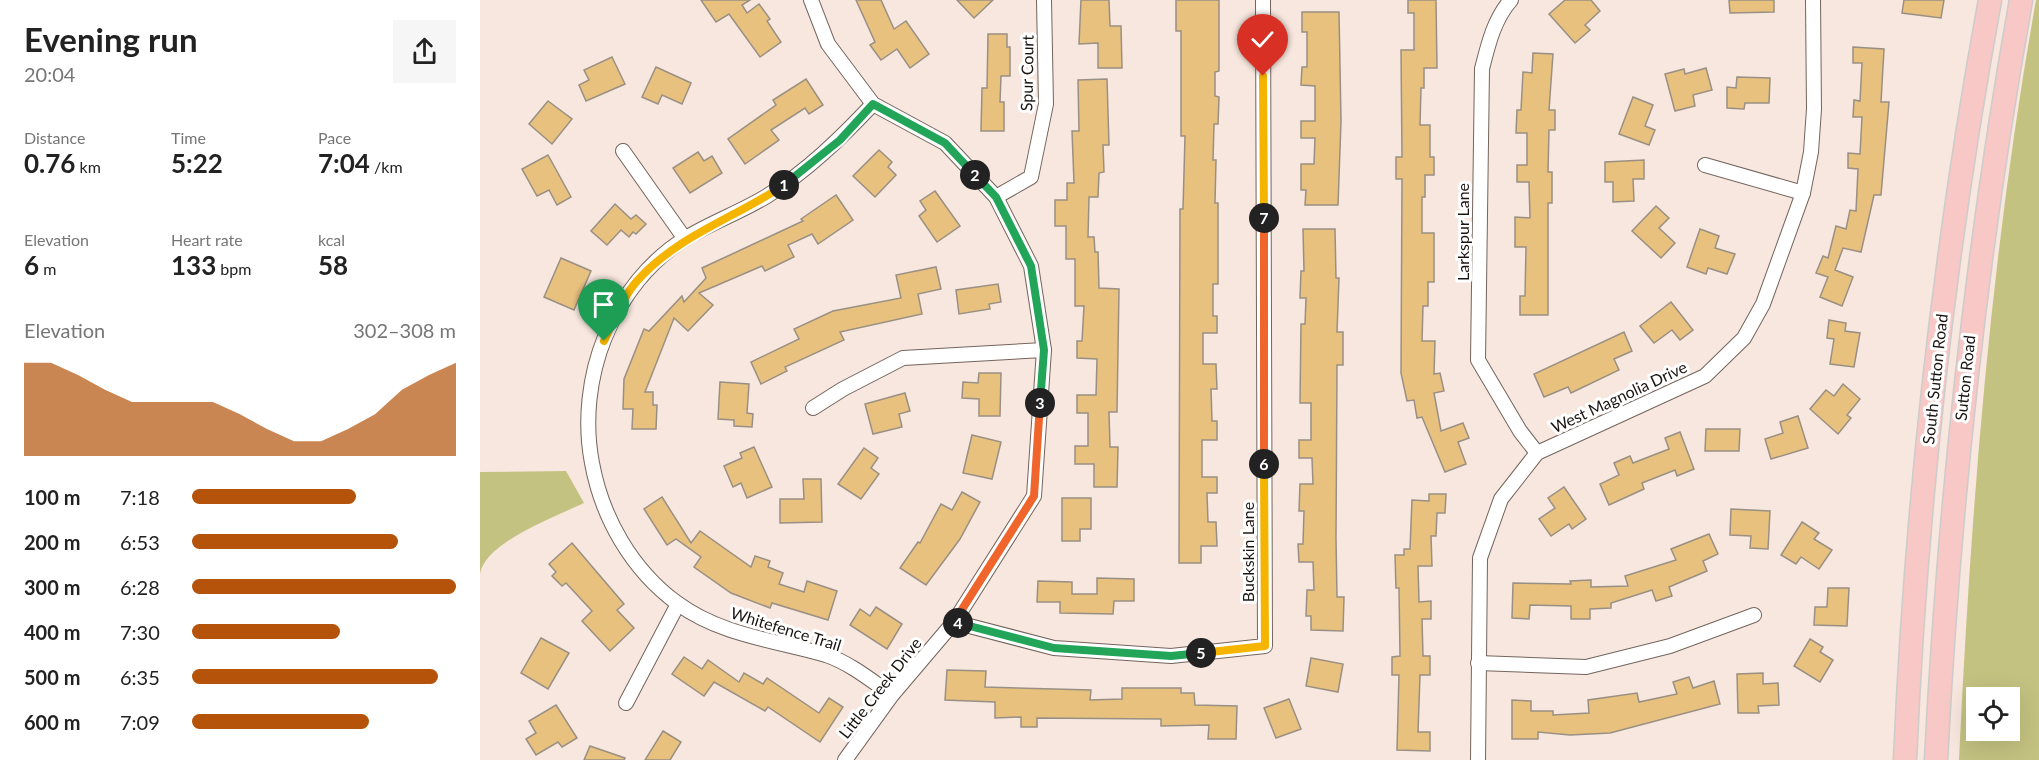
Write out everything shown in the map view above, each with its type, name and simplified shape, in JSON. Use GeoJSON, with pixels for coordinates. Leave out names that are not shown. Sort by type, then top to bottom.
{"type":"FeatureCollection","features":[{"type":"Feature","properties":{"kind":"main road","name":"South Sutton Road"},"geometry":{"type":"LineString","coordinates":[[1905,760],[1917,548],[1934,370],[1954,219],[1990,0]]}},
{"type":"Feature","properties":{"kind":"main road","name":"Sutton Road"},"geometry":{"type":"LineString","coordinates":[[1936,760],[1947,572],[1963,390],[1991,173],[2021,0]]}},
{"type":"Feature","properties":{"kind":"street","name":"Little Creek Drive"},"geometry":{"type":"LineString","coordinates":[[811,0],[828,44],[873,104],[945,143],[996,197],[1031,266],[1044,350],[1034,496],[954,622],[892,695],[846,760]]}},
{"type":"Feature","properties":{"kind":"street","name":"Spur Court"},"geometry":{"type":"LineString","coordinates":[[996,197],[1031,177],[1046,104],[1044,0]]}},
{"type":"Feature","properties":{"kind":"street","name":"Buckskin Lane"},"geometry":{"type":"LineString","coordinates":[[954,622],[1054,648],[1171,656],[1265,646],[1263,0]]}},
{"type":"Feature","properties":{"kind":"street","name":"Larkspur Lane"},"geometry":{"type":"LineString","coordinates":[[1511,0],[1504,7],[1489,41],[1482,69],[1478,360],[1520,431],[1537,453]]}},
{"type":"Feature","properties":{"kind":"street","name":"West Magnolia Drive"},"geometry":{"type":"LineString","coordinates":[[1478,760],[1480,558],[1501,499],[1537,453],[1705,376],[1744,338],[1763,304],[1803,193],[1811,152],[1814,109],[1813,0]]}},
{"type":"Feature","properties":{"kind":"street","name":"Whitefence Trail"},"geometry":{"type":"LineString","coordinates":[[873,104],[840,140],[790,180],[766,197],[685,239],[636,282],[622,304],[595,366],[587,415],[593,472],[619,540],[654,583],[678,604],[730,632],[828,656],[851,667],[892,695]]}},
{"type":"Feature","properties":{"kind":"street"},"geometry":{"type":"LineString","coordinates":[[623,151],[685,239]]}},
{"type":"Feature","properties":{"kind":"street"},"geometry":{"type":"LineString","coordinates":[[1705,165],[1803,193]]}},
{"type":"Feature","properties":{"kind":"street"},"geometry":{"type":"LineString","coordinates":[[813,408],[843,389],[903,358],[1044,350]]}},
{"type":"Feature","properties":{"kind":"street"},"geometry":{"type":"LineString","coordinates":[[626,703],[678,604]]}},
{"type":"Feature","properties":{"kind":"street"},"geometry":{"type":"LineString","coordinates":[[1478,663],[1586,667],[1670,646],[1755,615]]}},
{"type":"Feature","properties":{"kind":"shaded area"},"geometry":{"type":"Polygon","coordinates":[[[2036,0],[2039,0],[2039,760],[1959,760],[1970,569],[1985,378],[2020,94],[2036,0]]]}},
{"type":"Feature","properties":{"kind":"shaded area"},"geometry":{"type":"Polygon","coordinates":[[[566,471],[584,503],[508,541],[485,562],[480,574],[480,472],[566,471]]]}},
{"type":"Feature","properties":{"kind":"building"},"geometry":{"type":"Polygon","coordinates":[[[701,0],[750,0],[742,5],[747,13],[759,4],[770,19],[767,21],[781,42],[760,57],[729,14],[716,22],[701,0]]]}},
{"type":"Feature","properties":{"kind":"building"},"geometry":{"type":"Polygon","coordinates":[[[856,0],[881,0],[894,29],[906,21],[929,54],[910,68],[897,49],[881,60],[870,45],[875,42],[856,0]]]}},
{"type":"Feature","properties":{"kind":"building"},"geometry":{"type":"Polygon","coordinates":[[[957,0],[993,0],[974,18],[957,0]]]}},
{"type":"Feature","properties":{"kind":"building"},"geometry":{"type":"Polygon","coordinates":[[[1081,0],[1109,0],[1110,26],[1121,26],[1122,68],[1098,68],[1098,43],[1079,44],[1081,0]]]}},
{"type":"Feature","properties":{"kind":"building"},"geometry":{"type":"Polygon","coordinates":[[[1176,0],[1219,0],[1219,71],[1215,72],[1215,96],[1219,97],[1218,124],[1214,124],[1213,160],[1216,160],[1215,203],[1218,203],[1218,284],[1213,284],[1213,316],[1217,316],[1217,333],[1203,333],[1203,364],[1216,364],[1217,389],[1211,389],[1212,421],[1217,421],[1217,440],[1202,440],[1202,477],[1217,477],[1217,493],[1207,493],[1208,522],[1216,522],[1217,546],[1201,546],[1201,563],[1179,563],[1180,209],[1183,209],[1185,136],[1181,136],[1181,31],[1176,31],[1176,0]]]}},
{"type":"Feature","properties":{"kind":"building"},"geometry":{"type":"Polygon","coordinates":[[[1408,0],[1436,0],[1437,68],[1424,68],[1424,88],[1421,88],[1420,125],[1430,125],[1430,157],[1434,157],[1434,175],[1425,175],[1425,197],[1422,197],[1422,233],[1434,233],[1434,282],[1428,282],[1428,306],[1423,306],[1422,341],[1435,341],[1434,374],[1440,373],[1444,391],[1434,393],[1441,431],[1463,423],[1469,438],[1458,442],[1466,464],[1445,472],[1422,417],[1417,418],[1414,400],[1407,401],[1401,373],[1402,179],[1396,179],[1396,157],[1402,157],[1401,50],[1414,50],[1414,13],[1408,13],[1408,0]]]}},
{"type":"Feature","properties":{"kind":"building"},"geometry":{"type":"Polygon","coordinates":[[[1565,0],[1591,0],[1600,11],[1585,25],[1590,30],[1575,43],[1549,14],[1565,0]]]}},
{"type":"Feature","properties":{"kind":"building"},"geometry":{"type":"Polygon","coordinates":[[[1729,0],[1774,0],[1774,12],[1730,13],[1729,0]]]}},
{"type":"Feature","properties":{"kind":"building"},"geometry":{"type":"Polygon","coordinates":[[[1904,0],[1944,0],[1941,18],[1902,13],[1904,0]]]}},
{"type":"Feature","properties":{"kind":"building"},"geometry":{"type":"Polygon","coordinates":[[[1302,12],[1339,12],[1341,121],[1338,205],[1305,205],[1306,190],[1301,190],[1301,164],[1314,164],[1315,138],[1301,138],[1301,121],[1315,121],[1315,86],[1301,85],[1302,67],[1307,67],[1307,32],[1302,32],[1302,12]]]}},
{"type":"Feature","properties":{"kind":"building"},"geometry":{"type":"Polygon","coordinates":[[[988,34],[1007,34],[1007,47],[1010,47],[1010,76],[1001,76],[1000,102],[1004,102],[1004,131],[981,131],[982,88],[987,88],[988,34]]]}},
{"type":"Feature","properties":{"kind":"building"},"geometry":{"type":"Polygon","coordinates":[[[1853,47],[1884,49],[1881,102],[1889,102],[1881,195],[1874,195],[1861,252],[1843,248],[1835,270],[1853,277],[1842,306],[1820,297],[1828,277],[1816,273],[1823,256],[1828,258],[1836,226],[1846,229],[1850,210],[1856,211],[1858,169],[1848,168],[1848,153],[1860,154],[1862,117],[1853,117],[1854,100],[1860,101],[1862,63],[1853,63],[1853,47]]]}},
{"type":"Feature","properties":{"kind":"building"},"geometry":{"type":"Polygon","coordinates":[[[1533,53],[1553,54],[1549,110],[1555,110],[1555,130],[1549,130],[1548,172],[1552,172],[1552,203],[1548,203],[1548,315],[1520,315],[1520,296],[1525,296],[1526,247],[1515,247],[1515,217],[1530,218],[1529,182],[1517,182],[1517,165],[1527,165],[1527,133],[1516,133],[1517,110],[1521,110],[1523,72],[1532,73],[1533,53]]]}},
{"type":"Feature","properties":{"kind":"building"},"geometry":{"type":"Polygon","coordinates":[[[612,57],[625,84],[586,101],[579,85],[589,80],[584,70],[612,57]]]}},
{"type":"Feature","properties":{"kind":"building"},"geometry":{"type":"Polygon","coordinates":[[[656,67],[691,83],[682,104],[662,95],[658,104],[642,97],[656,67]]]}},
{"type":"Feature","properties":{"kind":"building"},"geometry":{"type":"Polygon","coordinates":[[[1706,68],[1712,90],[1693,95],[1695,106],[1675,111],[1665,74],[1684,69],[1685,74],[1706,68]]]}},
{"type":"Feature","properties":{"kind":"building"},"geometry":{"type":"Polygon","coordinates":[[[1737,77],[1770,78],[1769,103],[1745,103],[1744,109],[1727,108],[1727,87],[1736,88],[1737,77]]]}},
{"type":"Feature","properties":{"kind":"building"},"geometry":{"type":"Polygon","coordinates":[[[806,79],[823,105],[809,114],[805,108],[771,130],[779,140],[745,164],[728,139],[776,105],[773,100],[806,79]]]}},
{"type":"Feature","properties":{"kind":"building"},"geometry":{"type":"Polygon","coordinates":[[[1107,79],[1109,145],[1103,145],[1104,172],[1099,173],[1098,197],[1089,197],[1088,237],[1094,237],[1095,252],[1098,252],[1099,288],[1119,289],[1117,412],[1109,412],[1110,447],[1118,447],[1117,487],[1094,487],[1094,464],[1075,464],[1075,446],[1088,446],[1088,413],[1077,413],[1077,395],[1096,395],[1097,359],[1077,358],[1077,341],[1082,341],[1084,306],[1075,306],[1075,259],[1066,259],[1066,226],[1055,226],[1055,200],[1067,200],[1067,183],[1074,183],[1072,131],[1079,131],[1078,80],[1107,79]]]}},
{"type":"Feature","properties":{"kind":"building"},"geometry":{"type":"Polygon","coordinates":[[[1633,97],[1653,105],[1645,126],[1655,130],[1649,145],[1619,134],[1633,97]]]}},
{"type":"Feature","properties":{"kind":"building"},"geometry":{"type":"Polygon","coordinates":[[[548,101],[572,119],[552,144],[529,124],[548,101]]]}},
{"type":"Feature","properties":{"kind":"building"},"geometry":{"type":"Polygon","coordinates":[[[879,150],[892,162],[888,167],[896,175],[875,197],[853,176],[879,150]]]}},
{"type":"Feature","properties":{"kind":"building"},"geometry":{"type":"Polygon","coordinates":[[[698,152],[704,161],[712,156],[722,173],[690,193],[673,168],[698,152]]]}},
{"type":"Feature","properties":{"kind":"building"},"geometry":{"type":"Polygon","coordinates":[[[548,155],[571,197],[557,205],[549,190],[537,196],[522,169],[548,155]]]}},
{"type":"Feature","properties":{"kind":"building"},"geometry":{"type":"Polygon","coordinates":[[[1644,160],[1644,179],[1633,179],[1634,201],[1613,202],[1613,182],[1605,182],[1605,162],[1644,160]]]}},
{"type":"Feature","properties":{"kind":"building"},"geometry":{"type":"Polygon","coordinates":[[[935,191],[960,226],[937,242],[919,216],[926,210],[920,201],[935,191]]]}},
{"type":"Feature","properties":{"kind":"building"},"geometry":{"type":"Polygon","coordinates":[[[836,195],[853,220],[818,244],[812,234],[788,245],[794,257],[765,271],[762,266],[699,293],[713,305],[688,331],[674,318],[645,392],[653,392],[653,405],[657,405],[656,429],[632,429],[633,409],[623,409],[624,379],[644,329],[649,331],[682,296],[684,302],[706,278],[702,268],[803,221],[801,219],[836,195]]]}},
{"type":"Feature","properties":{"kind":"building"},"geometry":{"type":"Polygon","coordinates":[[[615,204],[631,219],[636,215],[646,224],[636,234],[633,232],[629,237],[621,230],[607,245],[591,231],[615,204]]]}},
{"type":"Feature","properties":{"kind":"building"},"geometry":{"type":"Polygon","coordinates":[[[1656,206],[1669,218],[1659,228],[1675,243],[1661,258],[1632,231],[1656,206]]]}},
{"type":"Feature","properties":{"kind":"building"},"geometry":{"type":"Polygon","coordinates":[[[1303,229],[1335,229],[1336,278],[1339,278],[1337,332],[1343,332],[1343,365],[1337,365],[1336,538],[1337,597],[1344,597],[1343,631],[1311,630],[1311,616],[1306,616],[1307,590],[1314,590],[1313,562],[1299,562],[1298,544],[1303,544],[1304,511],[1299,511],[1300,484],[1313,484],[1312,458],[1299,458],[1299,440],[1311,440],[1311,403],[1300,403],[1301,324],[1305,324],[1306,298],[1300,298],[1301,271],[1304,271],[1303,229]]]}},
{"type":"Feature","properties":{"kind":"building"},"geometry":{"type":"Polygon","coordinates":[[[1700,229],[1719,236],[1715,248],[1735,254],[1727,274],[1708,268],[1706,274],[1687,267],[1700,229]]]}},
{"type":"Feature","properties":{"kind":"building"},"geometry":{"type":"Polygon","coordinates":[[[561,258],[591,271],[574,310],[544,297],[561,258]]]}},
{"type":"Feature","properties":{"kind":"building"},"geometry":{"type":"Polygon","coordinates":[[[936,267],[941,289],[918,294],[922,314],[840,332],[844,340],[785,367],[787,371],[761,384],[751,362],[799,339],[794,329],[833,311],[901,298],[896,275],[936,267]]]}},
{"type":"Feature","properties":{"kind":"building"},"geometry":{"type":"Polygon","coordinates":[[[998,284],[1001,302],[989,304],[990,309],[959,314],[956,290],[998,284]]]}},
{"type":"Feature","properties":{"kind":"building"},"geometry":{"type":"Polygon","coordinates":[[[1671,302],[1693,330],[1680,340],[1672,330],[1654,343],[1640,326],[1671,302]]]}},
{"type":"Feature","properties":{"kind":"building"},"geometry":{"type":"Polygon","coordinates":[[[1829,320],[1846,323],[1845,331],[1860,333],[1854,367],[1830,364],[1834,339],[1827,338],[1829,320]]]}},
{"type":"Feature","properties":{"kind":"building"},"geometry":{"type":"Polygon","coordinates":[[[1624,332],[1632,351],[1614,359],[1619,370],[1571,393],[1568,387],[1544,397],[1534,374],[1624,332]]]}},
{"type":"Feature","properties":{"kind":"building"},"geometry":{"type":"Polygon","coordinates":[[[979,373],[1001,373],[1000,416],[979,416],[979,399],[962,398],[963,382],[978,383],[979,373]]]}},
{"type":"Feature","properties":{"kind":"building"},"geometry":{"type":"Polygon","coordinates":[[[720,382],[749,384],[747,413],[753,414],[752,427],[734,426],[734,420],[718,419],[720,382]]]}},
{"type":"Feature","properties":{"kind":"building"},"geometry":{"type":"Polygon","coordinates":[[[1843,384],[1860,399],[1847,415],[1851,418],[1838,434],[1810,409],[1826,390],[1834,396],[1843,384]]]}},
{"type":"Feature","properties":{"kind":"building"},"geometry":{"type":"Polygon","coordinates":[[[905,393],[910,411],[899,414],[902,427],[873,434],[865,404],[905,393]]]}},
{"type":"Feature","properties":{"kind":"building"},"geometry":{"type":"Polygon","coordinates":[[[1798,416],[1808,448],[1771,459],[1765,439],[1783,433],[1780,422],[1798,416]]]}},
{"type":"Feature","properties":{"kind":"building"},"geometry":{"type":"Polygon","coordinates":[[[1706,429],[1740,429],[1739,451],[1705,451],[1706,429]]]}},
{"type":"Feature","properties":{"kind":"building"},"geometry":{"type":"Polygon","coordinates":[[[1680,432],[1694,469],[1677,476],[1675,470],[1642,483],[1644,489],[1609,505],[1600,484],[1619,475],[1614,463],[1630,456],[1633,463],[1669,449],[1665,438],[1680,432]]]}},
{"type":"Feature","properties":{"kind":"building"},"geometry":{"type":"Polygon","coordinates":[[[972,435],[1001,442],[992,479],[963,473],[972,435]]]}},
{"type":"Feature","properties":{"kind":"building"},"geometry":{"type":"Polygon","coordinates":[[[754,447],[772,487],[747,498],[741,483],[733,487],[724,466],[742,458],[740,453],[754,447]]]}},
{"type":"Feature","properties":{"kind":"building"},"geometry":{"type":"Polygon","coordinates":[[[864,448],[878,458],[871,468],[879,474],[861,499],[838,484],[864,448]]]}},
{"type":"Feature","properties":{"kind":"building"},"geometry":{"type":"Polygon","coordinates":[[[803,479],[821,479],[822,522],[780,523],[780,499],[804,499],[803,479]]]}},
{"type":"Feature","properties":{"kind":"building"},"geometry":{"type":"Polygon","coordinates":[[[1564,487],[1586,519],[1572,529],[1569,524],[1551,536],[1539,519],[1555,508],[1548,498],[1564,487]]]}},
{"type":"Feature","properties":{"kind":"building"},"geometry":{"type":"Polygon","coordinates":[[[962,492],[980,502],[960,539],[926,585],[900,568],[918,542],[920,543],[941,504],[952,510],[962,492]]]}},
{"type":"Feature","properties":{"kind":"building"},"geometry":{"type":"Polygon","coordinates":[[[1429,494],[1446,494],[1445,513],[1437,513],[1436,536],[1431,536],[1432,566],[1418,566],[1419,602],[1431,601],[1431,619],[1422,619],[1423,656],[1430,656],[1430,675],[1420,675],[1418,732],[1430,732],[1430,751],[1397,750],[1399,675],[1392,675],[1392,657],[1400,656],[1399,588],[1396,588],[1395,555],[1404,555],[1404,549],[1410,549],[1412,500],[1429,501],[1429,494]]]}},
{"type":"Feature","properties":{"kind":"building"},"geometry":{"type":"Polygon","coordinates":[[[662,497],[691,543],[700,531],[751,567],[755,556],[770,561],[768,567],[783,573],[779,584],[804,592],[807,581],[837,591],[828,620],[772,603],[770,608],[731,593],[694,567],[701,557],[676,539],[667,545],[644,509],[662,497]]]}},
{"type":"Feature","properties":{"kind":"building"},"geometry":{"type":"Polygon","coordinates":[[[1062,498],[1091,498],[1091,529],[1080,529],[1080,541],[1062,541],[1062,498]]]}},
{"type":"Feature","properties":{"kind":"building"},"geometry":{"type":"Polygon","coordinates":[[[1731,509],[1770,511],[1768,549],[1750,548],[1751,536],[1730,535],[1731,509]]]}},
{"type":"Feature","properties":{"kind":"building"},"geometry":{"type":"Polygon","coordinates":[[[1802,522],[1819,533],[1814,539],[1832,550],[1819,569],[1801,557],[1796,564],[1781,555],[1802,522]]]}},
{"type":"Feature","properties":{"kind":"building"},"geometry":{"type":"Polygon","coordinates":[[[1709,534],[1718,554],[1703,561],[1707,571],[1669,587],[1672,596],[1656,601],[1652,590],[1611,603],[1611,608],[1590,609],[1590,619],[1571,619],[1571,606],[1530,605],[1529,619],[1512,618],[1513,583],[1571,584],[1570,581],[1591,580],[1591,587],[1628,586],[1625,576],[1676,560],[1671,549],[1709,534]]]}},
{"type":"Feature","properties":{"kind":"building"},"geometry":{"type":"Polygon","coordinates":[[[572,543],[624,604],[617,610],[634,628],[610,651],[582,621],[592,611],[566,583],[562,586],[552,576],[556,572],[549,564],[572,543]]]}},
{"type":"Feature","properties":{"kind":"building"},"geometry":{"type":"Polygon","coordinates":[[[1097,578],[1134,579],[1134,601],[1114,601],[1113,614],[1060,613],[1060,602],[1037,602],[1038,581],[1072,582],[1072,594],[1097,594],[1097,578]]]}},
{"type":"Feature","properties":{"kind":"building"},"geometry":{"type":"Polygon","coordinates":[[[1828,588],[1849,588],[1847,626],[1814,625],[1815,607],[1827,607],[1828,588]]]}},
{"type":"Feature","properties":{"kind":"building"},"geometry":{"type":"Polygon","coordinates":[[[876,607],[902,624],[887,649],[850,625],[860,609],[870,616],[876,607]]]}},
{"type":"Feature","properties":{"kind":"building"},"geometry":{"type":"Polygon","coordinates":[[[541,638],[569,653],[548,689],[521,673],[541,638]]]}},
{"type":"Feature","properties":{"kind":"building"},"geometry":{"type":"Polygon","coordinates":[[[1810,639],[1823,647],[1820,652],[1833,660],[1820,682],[1794,666],[1810,639]]]}},
{"type":"Feature","properties":{"kind":"building"},"geometry":{"type":"Polygon","coordinates":[[[684,657],[702,669],[708,660],[739,682],[744,673],[763,684],[767,678],[819,713],[829,698],[843,707],[820,742],[768,707],[765,711],[714,682],[704,696],[672,674],[684,657]]]}},
{"type":"Feature","properties":{"kind":"building"},"geometry":{"type":"Polygon","coordinates":[[[1311,658],[1343,664],[1338,692],[1306,686],[1311,658]]]}},
{"type":"Feature","properties":{"kind":"building"},"geometry":{"type":"Polygon","coordinates":[[[947,670],[986,671],[985,687],[1091,690],[1090,700],[1122,699],[1122,688],[1181,688],[1181,693],[1194,693],[1195,705],[1237,706],[1236,739],[1208,739],[1209,725],[1161,726],[1161,719],[1037,718],[1037,727],[1021,727],[1021,717],[995,718],[995,702],[945,700],[947,670]]]}},
{"type":"Feature","properties":{"kind":"building"},"geometry":{"type":"Polygon","coordinates":[[[1763,673],[1763,684],[1778,683],[1779,705],[1758,706],[1759,713],[1738,713],[1737,674],[1763,673]]]}},
{"type":"Feature","properties":{"kind":"building"},"geometry":{"type":"Polygon","coordinates":[[[1689,677],[1693,688],[1714,681],[1720,704],[1610,733],[1570,735],[1538,732],[1538,739],[1512,739],[1512,700],[1531,701],[1531,711],[1553,711],[1553,715],[1589,713],[1588,700],[1637,693],[1639,702],[1677,694],[1673,682],[1689,677]]]}},
{"type":"Feature","properties":{"kind":"building"},"geometry":{"type":"Polygon","coordinates":[[[1289,699],[1301,729],[1276,738],[1264,708],[1289,699]]]}},
{"type":"Feature","properties":{"kind":"building"},"geometry":{"type":"Polygon","coordinates":[[[556,705],[577,738],[562,747],[558,742],[536,755],[526,739],[536,733],[529,721],[556,705]]]}},
{"type":"Feature","properties":{"kind":"building"},"geometry":{"type":"Polygon","coordinates":[[[663,731],[681,742],[670,760],[645,760],[663,731]]]}},
{"type":"Feature","properties":{"kind":"building"},"geometry":{"type":"Polygon","coordinates":[[[590,746],[625,758],[624,760],[584,760],[590,746]]]}},
{"type":"Feature","properties":{"kind":"route"},"geometry":{"type":"LineString","coordinates":[[604,341],[622,304],[636,282],[656,262],[685,239],[766,197],[790,180],[840,140],[873,104],[945,143],[996,197],[1031,266],[1044,350],[1034,496],[954,622],[1054,648],[1171,656],[1265,646],[1263,76]]}}]}
